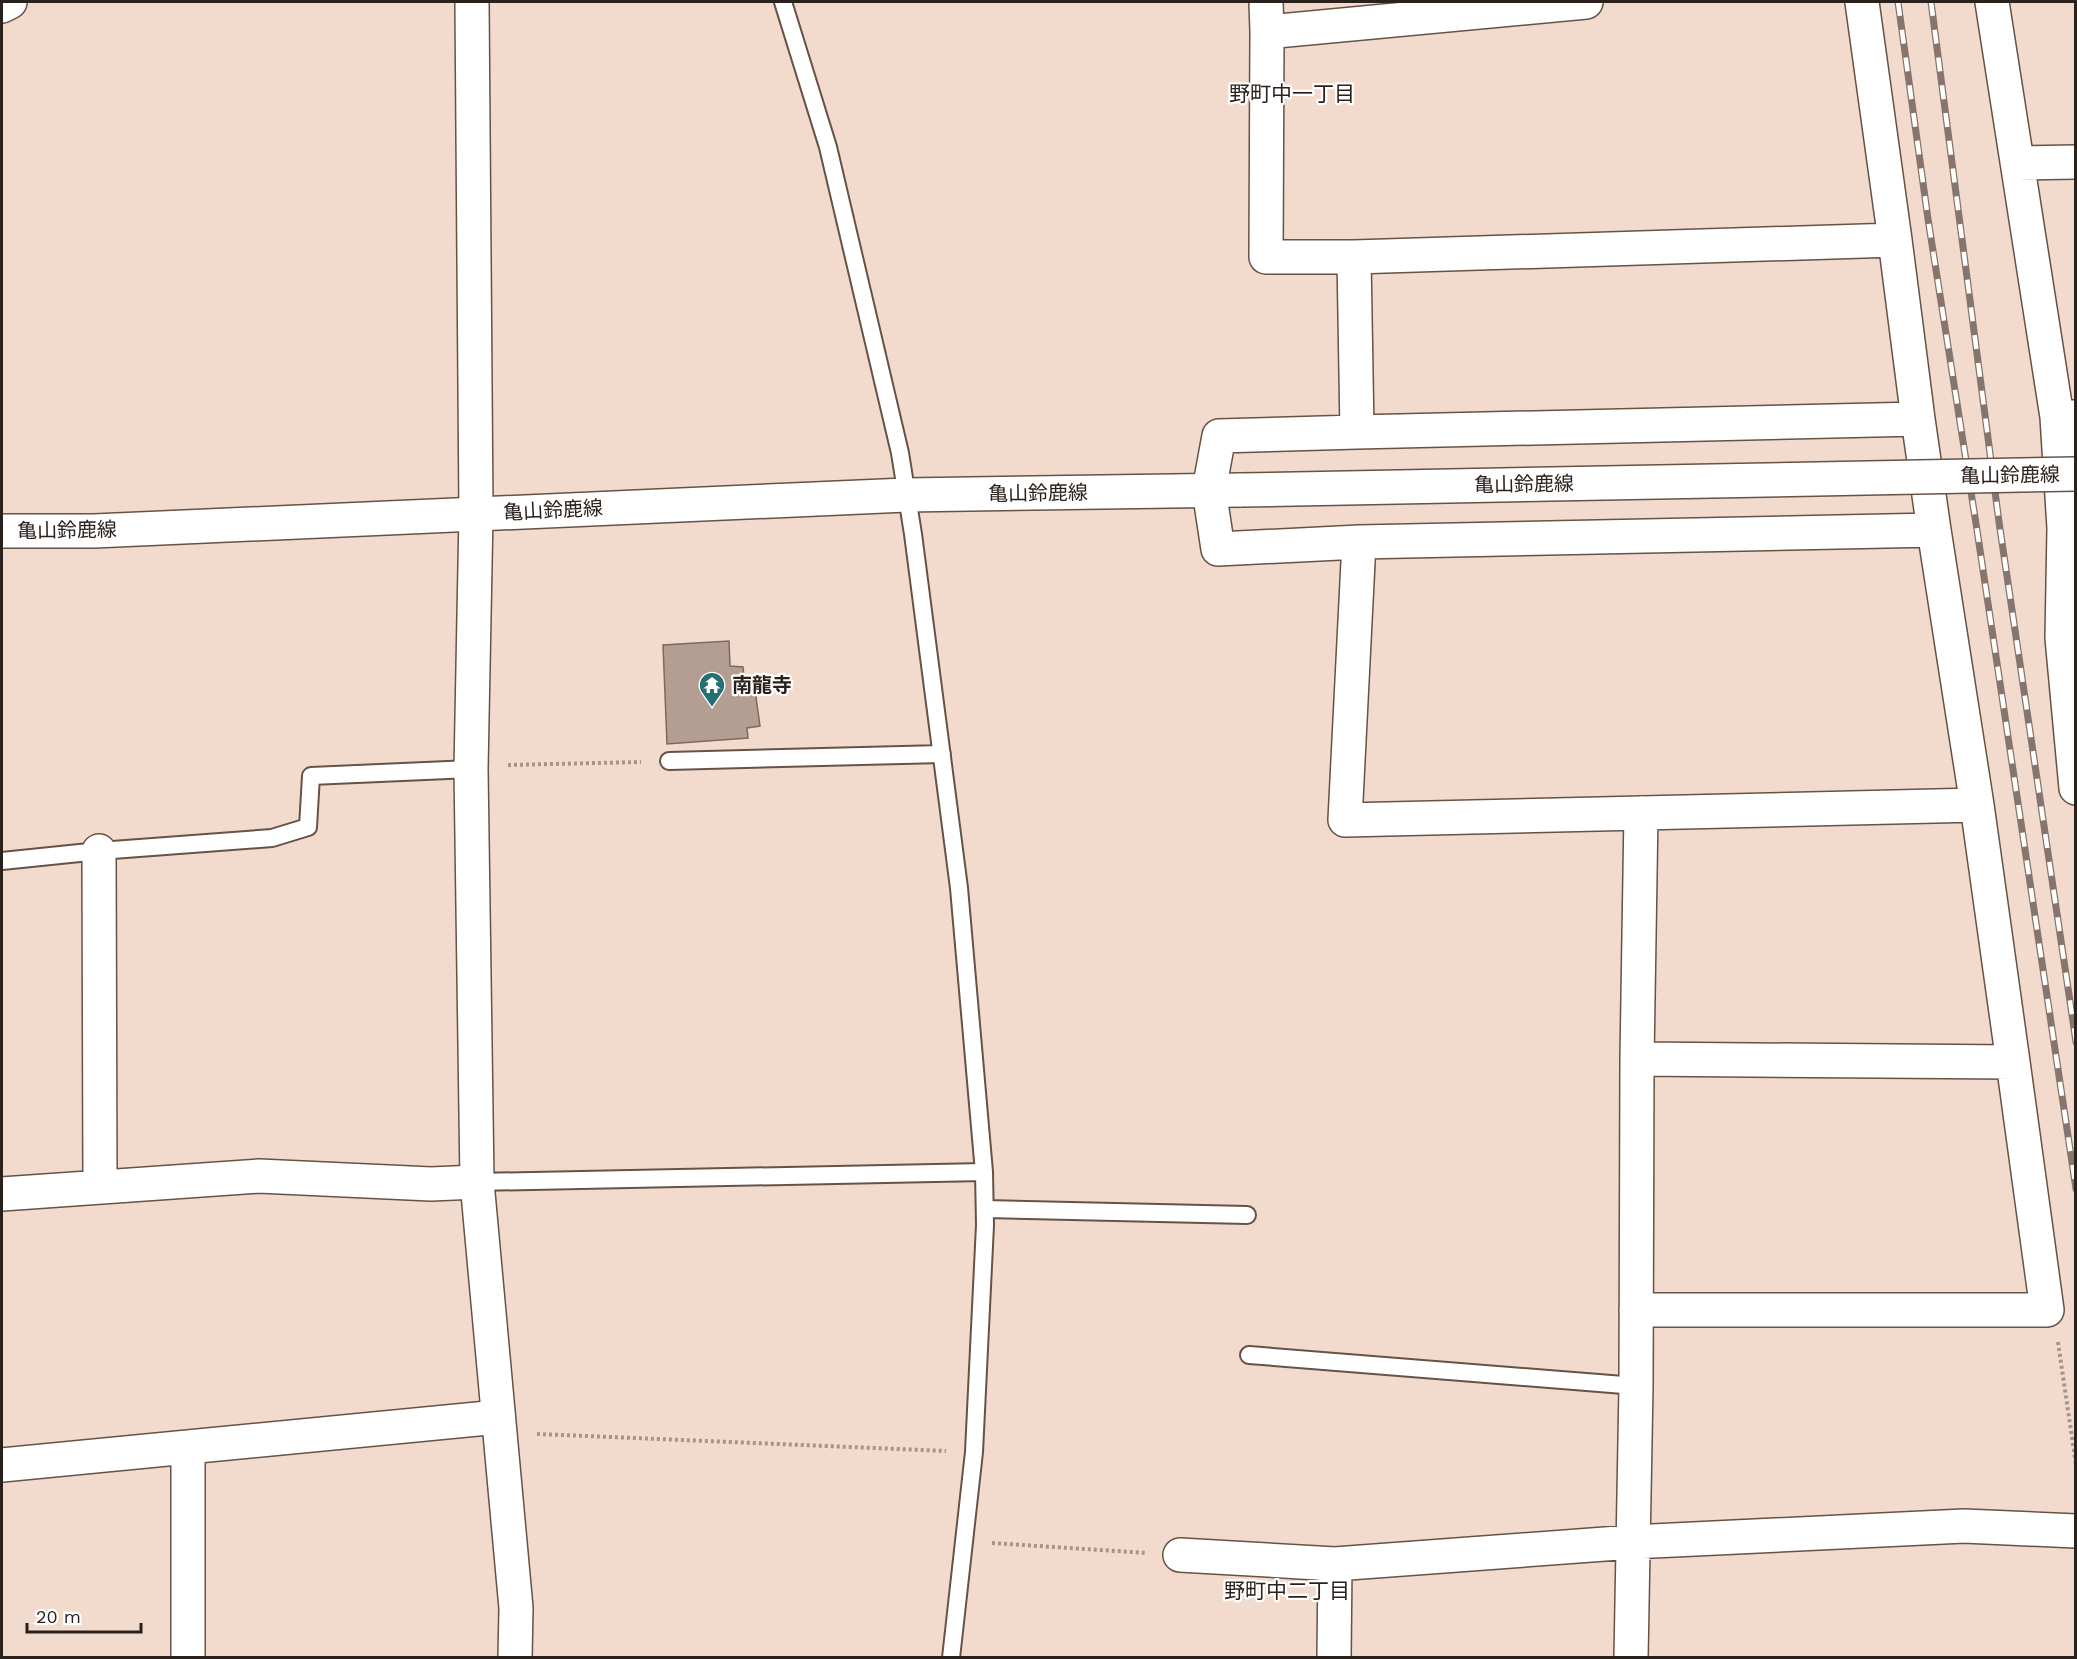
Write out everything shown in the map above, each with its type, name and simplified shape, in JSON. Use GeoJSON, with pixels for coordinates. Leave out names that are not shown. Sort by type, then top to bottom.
{"type":"FeatureCollection","features":[{"type":"Feature","properties":{"kind":"street"},"geometry":{"type":"LineString","coordinates":[[2,6],[10,2]]}},
{"type":"Feature","properties":{"kind":"street"},"geometry":{"type":"LineString","coordinates":[[472,2],[476,514],[471,768],[477,1182],[516,1608],[515,1658]]}},
{"type":"Feature","properties":{"kind":"street"},"geometry":{"type":"LineString","coordinates":[[1586,2],[1267,17],[1266,257],[1354,257],[1895,240]]}},
{"type":"Feature","properties":{"kind":"street"},"geometry":{"type":"LineString","coordinates":[[1636,1310],[2047,1310],[1977,805],[1918,419],[1862,2]]}},
{"type":"Feature","properties":{"kind":"street"},"geometry":{"type":"LineString","coordinates":[[1992,2],[2018,164],[2066,417],[2070,528],[2062,638],[2076,787]]}},
{"type":"Feature","properties":{"kind":"street"},"geometry":{"type":"LineString","coordinates":[[2018,164],[2076,162]]}},
{"type":"Feature","properties":{"kind":"street"},"geometry":{"type":"LineString","coordinates":[[1354,257],[1357,432]]}},
{"type":"Feature","properties":{"kind":"street"},"geometry":{"type":"LineString","coordinates":[[1918,419],[1219,436],[1209,490],[1218,549],[1359,542],[1934,530]]}},
{"type":"Feature","properties":{"kind":"street","name":"亀山鈴鹿線"},"geometry":{"type":"LineString","coordinates":[[2,531],[94,531],[906,495],[2076,474]]}},
{"type":"Feature","properties":{"kind":"street"},"geometry":{"type":"LineString","coordinates":[[1359,542],[1345,820],[1977,805]]}},
{"type":"Feature","properties":{"kind":"street"},"geometry":{"type":"LineString","coordinates":[[1631,1658],[1641,813]]}},
{"type":"Feature","properties":{"kind":"street"},"geometry":{"type":"LineString","coordinates":[[99,851],[100,1186]]}},
{"type":"Feature","properties":{"kind":"street"},"geometry":{"type":"LineString","coordinates":[[1638,1059],[2013,1062]]}},
{"type":"Feature","properties":{"kind":"street"},"geometry":{"type":"LineString","coordinates":[[2,1194],[259,1176],[431,1184],[477,1182]]}},
{"type":"Feature","properties":{"kind":"street"},"geometry":{"type":"LineString","coordinates":[[2,1465],[188,1447],[499,1425]]}},
{"type":"Feature","properties":{"kind":"street"},"geometry":{"type":"LineString","coordinates":[[188,1447],[188,1658]]}},
{"type":"Feature","properties":{"kind":"street"},"geometry":{"type":"LineString","coordinates":[[1180,1555],[1335,1564],[1632,1542],[1964,1526],[2076,1531]]}},
{"type":"Feature","properties":{"kind":"street"},"geometry":{"type":"LineString","coordinates":[[1334,1658],[1335,1564]]}},
{"type":"Feature","properties":{"kind":"lane"},"geometry":{"type":"LineString","coordinates":[[783,2],[828,147],[900,453],[959,888],[984,1172],[985,1209],[974,1452],[951,1658]]}},
{"type":"Feature","properties":{"kind":"lane"},"geometry":{"type":"LineString","coordinates":[[669,761],[942,754]]}},
{"type":"Feature","properties":{"kind":"lane"},"geometry":{"type":"LineString","coordinates":[[2,861],[272,838],[308,827],[310,776],[471,768]]}},
{"type":"Feature","properties":{"kind":"lane"},"geometry":{"type":"LineString","coordinates":[[477,1182],[984,1172]]}},
{"type":"Feature","properties":{"kind":"lane"},"geometry":{"type":"LineString","coordinates":[[985,1209],[1247,1215]]}},
{"type":"Feature","properties":{"kind":"lane"},"geometry":{"type":"LineString","coordinates":[[1250,1355],[1636,1386]]}},
{"type":"Feature","properties":{"kind":"path"},"geometry":{"type":"LineString","coordinates":[[471,768],[510,764],[669,761]]}},
{"type":"Feature","properties":{"kind":"path"},"geometry":{"type":"LineString","coordinates":[[2047,1310],[2056,1332],[2076,1465]]}},
{"type":"Feature","properties":{"kind":"path"},"geometry":{"type":"LineString","coordinates":[[499,1425],[974,1452]]}},
{"type":"Feature","properties":{"kind":"path"},"geometry":{"type":"LineString","coordinates":[[964,1541],[1180,1555]]}},
{"type":"Feature","properties":{"kind":"building","name":"南龍寺"},"geometry":{"type":"Polygon","coordinates":[[[729,641],[730,666],[743,667],[745,688],[755,690],[760,726],[747,728],[748,738],[667,744],[663,645],[729,641]]]}},
{"type":"Feature","properties":{"kind":"railway"},"geometry":{"type":"LineString","coordinates":[[1898,2],[1928,219],[2076,1189]]}},
{"type":"Feature","properties":{"kind":"railway"},"geometry":{"type":"LineString","coordinates":[[1931,2],[1999,522],[2076,1042]]}},
{"type":"Feature","properties":{"kind":"place","name":"南龍寺"},"geometry":{"type":"Point","coordinates":[712,708]}},
{"type":"Feature","properties":{"kind":"district","name":"野町中一丁目"},"geometry":{"type":"Point","coordinates":[1292,94]}},
{"type":"Feature","properties":{"kind":"district","name":"野町中二丁目"},"geometry":{"type":"Point","coordinates":[1287,1591]}}]}
